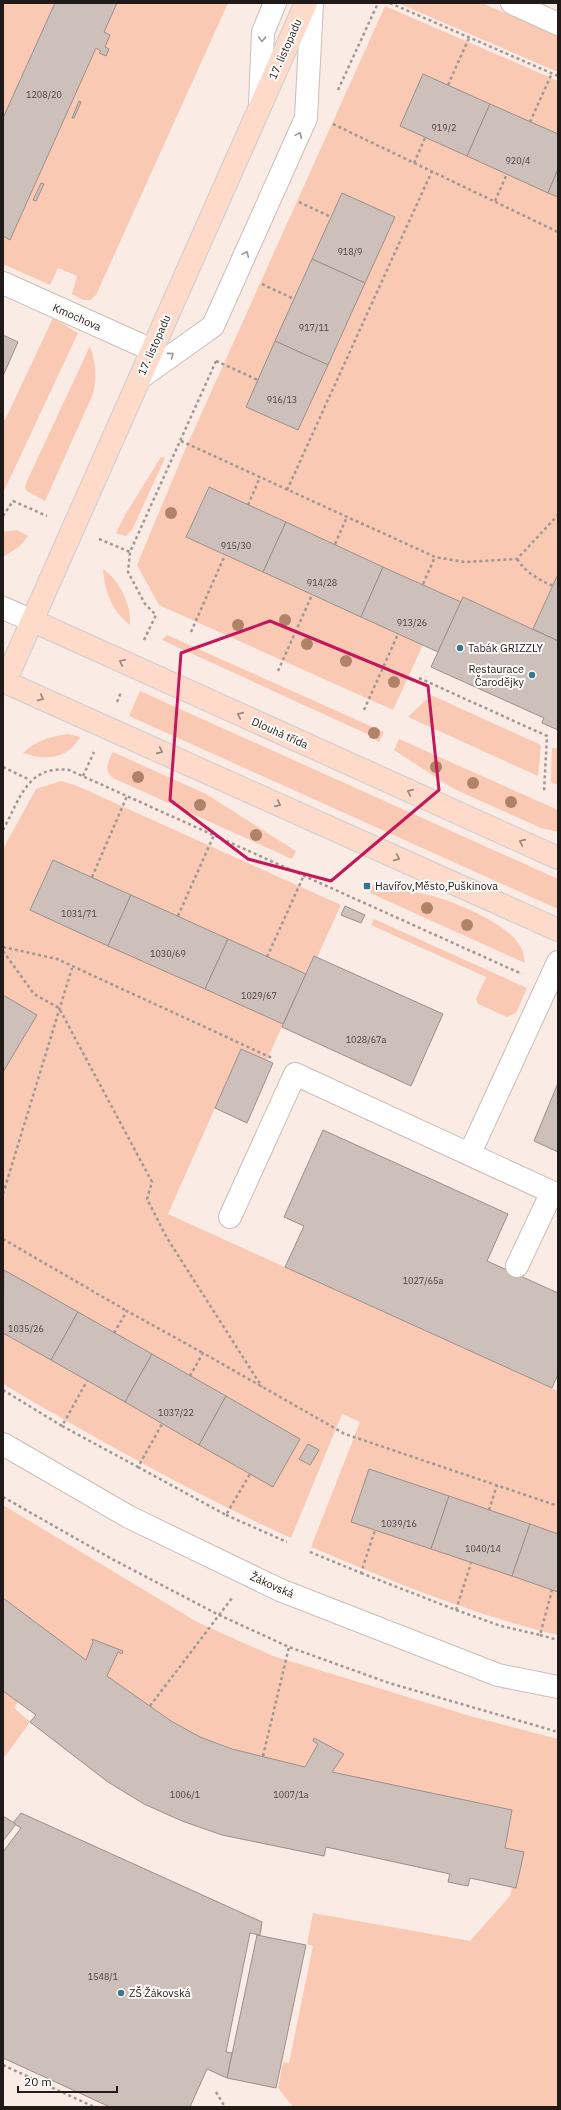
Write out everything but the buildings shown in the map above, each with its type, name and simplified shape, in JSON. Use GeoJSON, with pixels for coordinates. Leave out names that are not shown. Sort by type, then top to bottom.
{"type":"FeatureCollection","features":[{"type":"Feature","properties":{"kind":"main road","name":"17. listopadu"},"geometry":{"type":"LineString","coordinates":[[4,683],[33,621],[260,104],[306,3]]}},
{"type":"Feature","properties":{"kind":"main road","name":"Dlouhá třída"},"geometry":{"type":"LineString","coordinates":[[33,621],[558,858]]}},
{"type":"Feature","properties":{"kind":"main road"},"geometry":{"type":"LineString","coordinates":[[4,683],[558,930]]}},
{"type":"Feature","properties":{"kind":"street"},"geometry":{"type":"LineString","coordinates":[[260,104],[263,32],[275,3]]}},
{"type":"Feature","properties":{"kind":"street"},"geometry":{"type":"LineString","coordinates":[[140,378],[213,326],[306,118],[312,3]]}},
{"type":"Feature","properties":{"kind":"street"},"geometry":{"type":"LineString","coordinates":[[512,3],[558,24]]}},
{"type":"Feature","properties":{"kind":"street","name":"Kmochova"},"geometry":{"type":"LineString","coordinates":[[3,283],[152,350]]}},
{"type":"Feature","properties":{"kind":"street","name":"Dlouhá třída"},"geometry":{"type":"LineString","coordinates":[[3,608],[33,621]]}},
{"type":"Feature","properties":{"kind":"street"},"geometry":{"type":"LineString","coordinates":[[470,1153],[558,962]]}},
{"type":"Feature","properties":{"kind":"street"},"geometry":{"type":"LineString","coordinates":[[230,1217],[296,1074],[555,1193],[517,1266]]}},
{"type":"Feature","properties":{"kind":"street","name":"Žákovská"},"geometry":{"type":"LineString","coordinates":[[3,1444],[129,1517],[287,1592],[498,1675],[558,1687]]}},
{"type":"Feature","properties":{"kind":"path"},"geometry":{"type":"LineString","coordinates":[[390,3],[558,76]]}},
{"type":"Feature","properties":{"kind":"path"},"geometry":{"type":"LineString","coordinates":[[448,85],[469,38]]}},
{"type":"Feature","properties":{"kind":"path"},"geometry":{"type":"LineString","coordinates":[[530,122],[552,73]]}},
{"type":"Feature","properties":{"kind":"path"},"geometry":{"type":"LineString","coordinates":[[331,123],[558,232]]}},
{"type":"Feature","properties":{"kind":"path"},"geometry":{"type":"LineString","coordinates":[[414,163],[425,138]]}},
{"type":"Feature","properties":{"kind":"path"},"geometry":{"type":"LineString","coordinates":[[287,490],[432,171]]}},
{"type":"Feature","properties":{"kind":"path"},"geometry":{"type":"LineString","coordinates":[[495,201],[507,174]]}},
{"type":"Feature","properties":{"kind":"path"},"geometry":{"type":"LineString","coordinates":[[296,201],[331,217]]}},
{"type":"Feature","properties":{"kind":"path"},"geometry":{"type":"LineString","coordinates":[[260,283],[294,299]]}},
{"type":"Feature","properties":{"kind":"path"},"geometry":{"type":"LineString","coordinates":[[216,361],[258,380]]}},
{"type":"Feature","properties":{"kind":"path"},"geometry":{"type":"LineString","coordinates":[[181,441],[435,557],[465,562],[517,559],[558,515]]}},
{"type":"Feature","properties":{"kind":"path"},"geometry":{"type":"LineString","coordinates":[[248,505],[260,478]]}},
{"type":"Feature","properties":{"kind":"path"},"geometry":{"type":"LineString","coordinates":[[3,516],[13,501],[38,512]]}},
{"type":"Feature","properties":{"kind":"path"},"geometry":{"type":"LineString","coordinates":[[335,544],[347,517]]}},
{"type":"Feature","properties":{"kind":"path"},"geometry":{"type":"LineString","coordinates":[[112,544],[130,552],[128,572],[145,604],[156,615],[148,633]]}},
{"type":"Feature","properties":{"kind":"path"},"geometry":{"type":"LineString","coordinates":[[192,632],[225,556]]}},
{"type":"Feature","properties":{"kind":"path"},"geometry":{"type":"LineString","coordinates":[[423,584],[435,557]]}},
{"type":"Feature","properties":{"kind":"path"},"geometry":{"type":"LineString","coordinates":[[517,559],[523,568],[534,577],[553,586]]}},
{"type":"Feature","properties":{"kind":"path"},"geometry":{"type":"LineString","coordinates":[[278,671],[312,595]]}},
{"type":"Feature","properties":{"kind":"path"},"geometry":{"type":"LineString","coordinates":[[364,710],[398,634]]}},
{"type":"Feature","properties":{"kind":"path"},"geometry":{"type":"LineString","coordinates":[[419,678],[547,736],[544,791]]}},
{"type":"Feature","properties":{"kind":"path"},"geometry":{"type":"LineString","coordinates":[[83,776],[95,751]]}},
{"type":"Feature","properties":{"kind":"path"},"geometry":{"type":"LineString","coordinates":[[3,767],[30,780]]}},
{"type":"Feature","properties":{"kind":"path"},"geometry":{"type":"LineString","coordinates":[[3,830],[30,780],[48,770],[58,768],[70,770],[547,986]]}},
{"type":"Feature","properties":{"kind":"path"},"geometry":{"type":"LineString","coordinates":[[92,877],[127,796]]}},
{"type":"Feature","properties":{"kind":"path"},"geometry":{"type":"LineString","coordinates":[[178,916],[214,835]]}},
{"type":"Feature","properties":{"kind":"path"},"geometry":{"type":"LineString","coordinates":[[267,957],[304,875]]}},
{"type":"Feature","properties":{"kind":"path"},"geometry":{"type":"LineString","coordinates":[[3,947],[57,959],[72,968],[272,1058]]}},
{"type":"Feature","properties":{"kind":"path"},"geometry":{"type":"LineString","coordinates":[[3,951],[34,994],[58,1008],[152,1182],[147,1199],[167,1238],[262,1387]]}},
{"type":"Feature","properties":{"kind":"path"},"geometry":{"type":"LineString","coordinates":[[3,1194],[58,1008],[72,968]]}},
{"type":"Feature","properties":{"kind":"path"},"geometry":{"type":"LineString","coordinates":[[3,1239],[345,1434],[558,1506]]}},
{"type":"Feature","properties":{"kind":"path"},"geometry":{"type":"LineString","coordinates":[[114,1333],[127,1311]]}},
{"type":"Feature","properties":{"kind":"path"},"geometry":{"type":"LineString","coordinates":[[190,1376],[203,1353]]}},
{"type":"Feature","properties":{"kind":"path"},"geometry":{"type":"LineString","coordinates":[[62,1426],[87,1381]]}},
{"type":"Feature","properties":{"kind":"path"},"geometry":{"type":"LineString","coordinates":[[3,1390],[62,1426],[226,1515],[287,1542]]}},
{"type":"Feature","properties":{"kind":"path"},"geometry":{"type":"LineString","coordinates":[[138,1467],[162,1424]]}},
{"type":"Feature","properties":{"kind":"path"},"geometry":{"type":"LineString","coordinates":[[226,1515],[250,1474]]}},
{"type":"Feature","properties":{"kind":"path"},"geometry":{"type":"LineString","coordinates":[[489,1510],[497,1485]]}},
{"type":"Feature","properties":{"kind":"path"},"geometry":{"type":"LineString","coordinates":[[3,1497],[112,1559],[219,1615],[289,1647],[389,1683],[558,1732]]}},
{"type":"Feature","properties":{"kind":"path"},"geometry":{"type":"LineString","coordinates":[[361,1574],[375,1530]]}},
{"type":"Feature","properties":{"kind":"path"},"geometry":{"type":"LineString","coordinates":[[310,1552],[361,1574],[500,1626],[558,1640]]}},
{"type":"Feature","properties":{"kind":"path"},"geometry":{"type":"LineString","coordinates":[[456,1610],[471,1562]]}},
{"type":"Feature","properties":{"kind":"path"},"geometry":{"type":"LineString","coordinates":[[150,1706],[249,1575]]}},
{"type":"Feature","properties":{"kind":"path"},"geometry":{"type":"LineString","coordinates":[[540,1635],[552,1590]]}},
{"type":"Feature","properties":{"kind":"path"},"geometry":{"type":"LineString","coordinates":[[263,1756],[289,1647]]}},
{"type":"Feature","properties":{"kind":"path"},"geometry":{"type":"LineString","coordinates":[[3,2065],[94,2107]]}},
{"type":"Feature","properties":{"kind":"path"},"geometry":{"type":"LineString","coordinates":[[216,2092],[225,2107]]}},
{"type":"Feature","properties":{"kind":"highlighted area"},"geometry":{"type":"Polygon","coordinates":[[[270,621],[428,686],[439,790],[331,881],[248,859],[170,800],[181,653],[270,621]]]}},
{"type":"Feature","properties":{"kind":"shaded area"},"geometry":{"type":"Polygon","coordinates":[[[3,3],[55,3],[3,118],[3,3]]]}},
{"type":"Feature","properties":{"kind":"shaded area"},"geometry":{"type":"Polygon","coordinates":[[[117,3],[228,3],[96,295],[90,300],[83,300],[72,294],[77,276],[58,268],[50,285],[3,264],[3,236],[10,239],[96,48],[101,51],[105,47],[110,35],[104,32],[117,3]]]}},
{"type":"Feature","properties":{"kind":"shaded area"},"geometry":{"type":"Polygon","coordinates":[[[398,3],[482,3],[558,36],[558,72],[398,3]]]}},
{"type":"Feature","properties":{"kind":"shaded area"},"geometry":{"type":"Polygon","coordinates":[[[385,6],[558,81],[558,574],[533,629],[463,598],[461,602],[208,487],[186,537],[423,645],[393,710],[159,605],[137,565],[185,450],[385,6]]]}},
{"type":"Feature","properties":{"kind":"shaded area"},"geometry":{"type":"Polygon","coordinates":[[[53,318],[78,333],[3,493],[3,419],[5,420],[53,318]]]}},
{"type":"Feature","properties":{"kind":"shaded area"},"geometry":{"type":"Polygon","coordinates":[[[90,346],[94,358],[95,370],[93,394],[45,501],[27,491],[25,487],[90,346]]]}},
{"type":"Feature","properties":{"kind":"shaded area"},"geometry":{"type":"Polygon","coordinates":[[[161,457],[165,458],[132,530],[126,536],[116,533],[125,515],[161,457]]]}},
{"type":"Feature","properties":{"kind":"shaded area"},"geometry":{"type":"Polygon","coordinates":[[[17,530],[28,536],[20,546],[3,557],[3,532],[17,530]]]}},
{"type":"Feature","properties":{"kind":"shaded area"},"geometry":{"type":"Polygon","coordinates":[[[103,569],[115,580],[123,594],[129,609],[130,625],[118,613],[110,600],[105,585],[103,569]]]}},
{"type":"Feature","properties":{"kind":"shaded area"},"geometry":{"type":"Polygon","coordinates":[[[167,635],[384,732],[379,742],[367,734],[162,640],[167,635]]]}},
{"type":"Feature","properties":{"kind":"shaded area"},"geometry":{"type":"Polygon","coordinates":[[[140,691],[558,879],[558,909],[129,716],[140,691]]]}},
{"type":"Feature","properties":{"kind":"shaded area"},"geometry":{"type":"Polygon","coordinates":[[[431,695],[541,745],[538,776],[408,717],[431,695]]]}},
{"type":"Feature","properties":{"kind":"shaded area"},"geometry":{"type":"Polygon","coordinates":[[[68,734],[80,737],[69,750],[62,754],[40,757],[23,753],[33,745],[44,740],[55,736],[68,734]]]}},
{"type":"Feature","properties":{"kind":"shaded area"},"geometry":{"type":"Polygon","coordinates":[[[399,739],[558,810],[558,832],[541,828],[454,789],[394,750],[399,739]]]}},
{"type":"Feature","properties":{"kind":"shaded area"},"geometry":{"type":"Polygon","coordinates":[[[552,748],[558,748],[558,785],[551,782],[552,748]]]}},
{"type":"Feature","properties":{"kind":"shaded area"},"geometry":{"type":"Polygon","coordinates":[[[113,752],[206,794],[296,851],[292,859],[113,778],[108,772],[107,766],[113,752]]]}},
{"type":"Feature","properties":{"kind":"shaded area"},"geometry":{"type":"Polygon","coordinates":[[[61,781],[75,785],[341,905],[317,957],[313,957],[306,974],[53,860],[30,910],[283,1024],[267,1060],[241,1049],[168,1214],[558,1391],[558,1635],[495,1618],[402,1585],[311,1547],[360,1422],[342,1414],[291,1538],[217,1503],[145,1465],[3,1384],[3,849],[36,789],[61,781]]]}},
{"type":"Feature","properties":{"kind":"shaded area"},"geometry":{"type":"Polygon","coordinates":[[[373,884],[415,892],[448,901],[494,922],[512,936],[518,943],[524,955],[525,963],[370,893],[373,884]]]}},
{"type":"Feature","properties":{"kind":"shaded area"},"geometry":{"type":"Polygon","coordinates":[[[374,919],[527,988],[516,1013],[507,1017],[478,1004],[476,999],[486,977],[371,925],[374,919]]]}},
{"type":"Feature","properties":{"kind":"shaded area"},"geometry":{"type":"Polygon","coordinates":[[[3,1505],[197,1622],[273,1656],[470,1716],[558,1739],[558,2107],[293,2107],[278,2088],[283,2062],[289,2063],[313,1946],[307,1944],[313,1913],[470,1941],[510,1896],[512,1888],[516,1888],[523,1852],[505,1848],[512,1811],[332,1772],[341,1755],[314,1739],[313,1741],[318,1744],[305,1767],[225,1747],[199,1737],[175,1724],[107,1676],[118,1652],[122,1653],[123,1651],[92,1639],[93,1642],[86,1660],[3,1598],[3,1505]]]}},
{"type":"Feature","properties":{"kind":"shaded area"},"geometry":{"type":"Polygon","coordinates":[[[3,1691],[18,1702],[14,1708],[30,1722],[3,1759],[3,1691]]]}},
{"type":"Feature","properties":{"kind":"place","name":"Tabák GRIZZLY"},"geometry":{"type":"Point","coordinates":[460,648]}},
{"type":"Feature","properties":{"kind":"place","name":"Restaurace Čarodějky"},"geometry":{"type":"Point","coordinates":[532,675]}},
{"type":"Feature","properties":{"kind":"place","name":"Havířov,Město,Puškinova"},"geometry":{"type":"Point","coordinates":[367,886]}},
{"type":"Feature","properties":{"kind":"place","name":"ZŠ Žákovská"},"geometry":{"type":"Point","coordinates":[121,1993]}}]}
